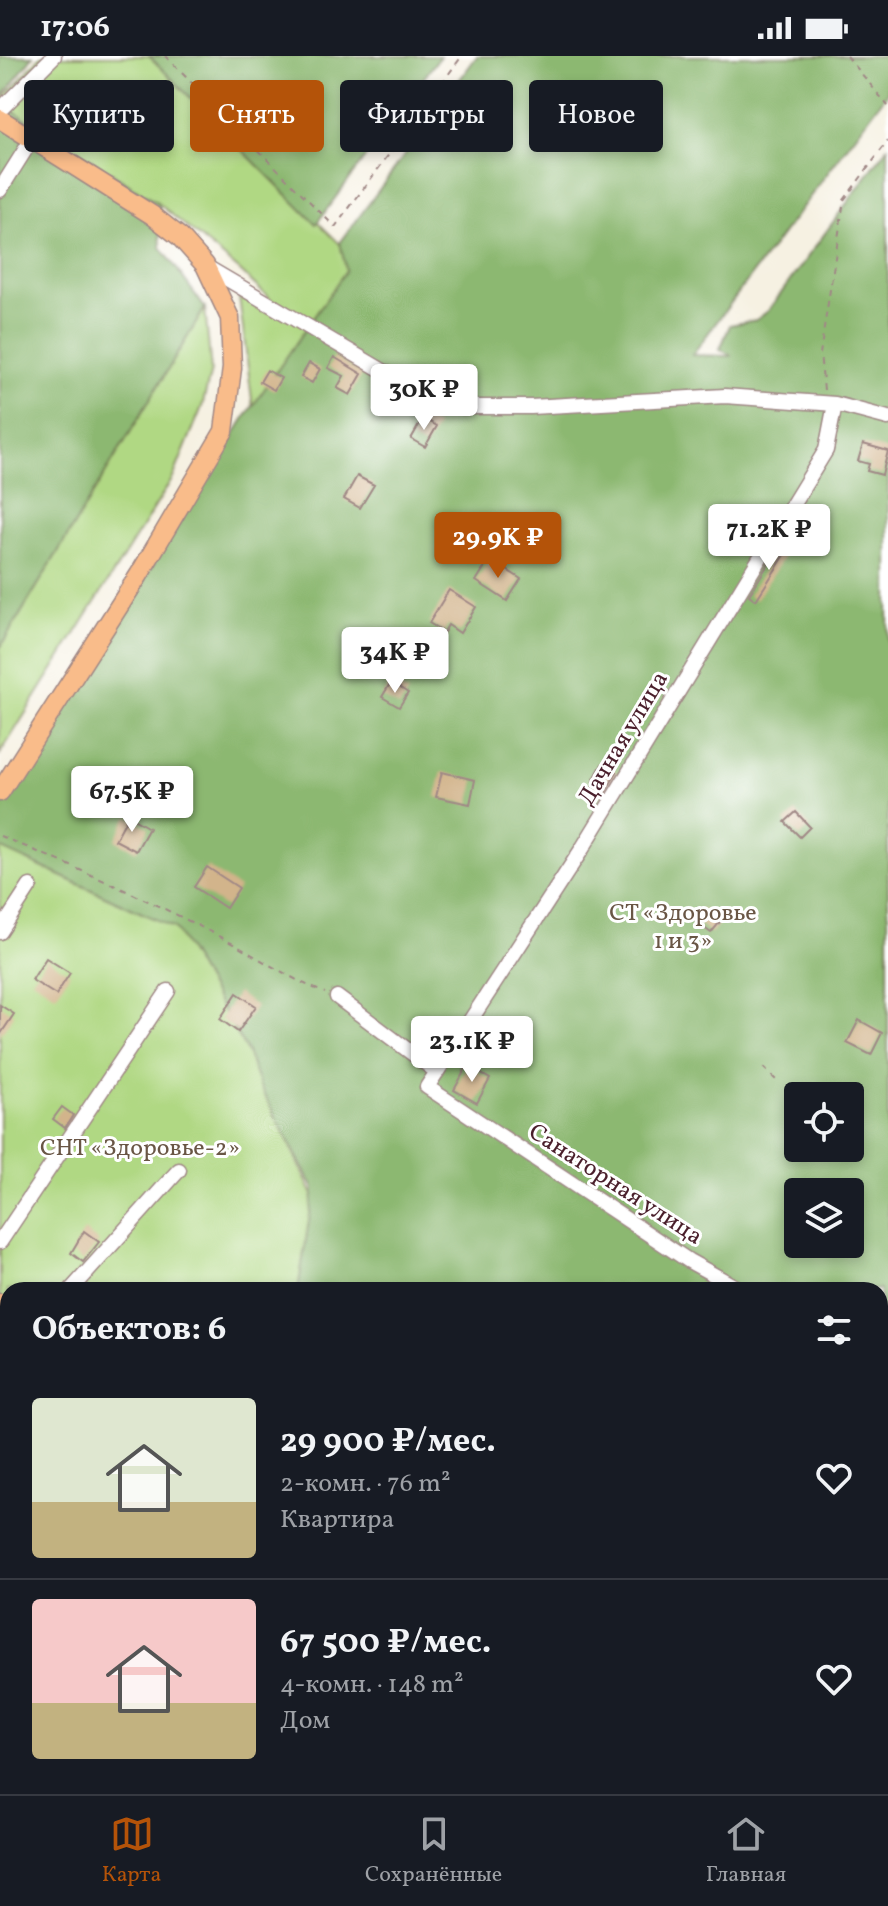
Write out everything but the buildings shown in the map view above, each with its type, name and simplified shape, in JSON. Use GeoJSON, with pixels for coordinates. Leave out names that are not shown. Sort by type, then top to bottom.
{"type":"FeatureCollection","features":[{"type":"Feature","properties":{"kind":"main road"},"geometry":{"type":"LineString","coordinates":[[0,119],[24,134]]}},
{"type":"Feature","properties":{"kind":"main road"},"geometry":{"type":"LineString","coordinates":[[0,792],[139,575],[224,431],[232,368],[230,318],[205,265],[180,237],[152,215],[53,152]]}},
{"type":"Feature","properties":{"kind":"street"},"geometry":{"type":"LineString","coordinates":[[0,110],[54,56]]}},
{"type":"Feature","properties":{"kind":"street"},"geometry":{"type":"LineString","coordinates":[[0,190],[24,152]]}},
{"type":"Feature","properties":{"kind":"street"},"geometry":{"type":"LineString","coordinates":[[205,265],[438,402],[463,407],[531,407],[725,396],[835,404],[888,418]]}},
{"type":"Feature","properties":{"kind":"street","name":"Дачная улица"},"geometry":{"type":"LineString","coordinates":[[427,1087],[582,849],[826,450],[835,404]]}},
{"type":"Feature","properties":{"kind":"street"},"geometry":{"type":"LineString","coordinates":[[0,932],[30,886]]}},
{"type":"Feature","properties":{"kind":"street"},"geometry":{"type":"LineString","coordinates":[[0,1242],[168,991]]}},
{"type":"Feature","properties":{"kind":"street"},"geometry":{"type":"LineString","coordinates":[[337,997],[437,1072]]}},
{"type":"Feature","properties":{"kind":"street","name":"Санаторная улица"},"geometry":{"type":"LineString","coordinates":[[427,1087],[689,1261],[727,1282]]}},
{"type":"Feature","properties":{"kind":"street"},"geometry":{"type":"LineString","coordinates":[[78,1282],[179,1170]]}},
{"type":"Feature","properties":{"kind":"path"},"geometry":{"type":"LineString","coordinates":[[165,56],[335,227],[462,56]]}},
{"type":"Feature","properties":{"kind":"path"},"geometry":{"type":"LineString","coordinates":[[847,56],[888,106]]}},
{"type":"Feature","properties":{"kind":"path"},"geometry":{"type":"LineString","coordinates":[[835,404],[824,390],[820,354],[844,200],[888,141]]}},
{"type":"Feature","properties":{"kind":"path"},"geometry":{"type":"LineString","coordinates":[[0,836],[158,906],[225,939],[299,982],[337,997]]}},
{"type":"Feature","properties":{"kind":"path"},"geometry":{"type":"LineString","coordinates":[[763,1067],[779,1083]]}},
{"type":"Feature","properties":{"kind":"green space"},"geometry":{"type":"Polygon","coordinates":[[[0,56],[33,56],[0,100],[0,56]]]}},
{"type":"Feature","properties":{"kind":"green space","name":"СТ «Здоровье 1 и 3»"},"geometry":{"type":"Polygon","coordinates":[[[41,56],[150,56],[190,96],[190,152],[247,152],[427,330],[888,422],[883,1282],[0,1282],[0,848],[175,928],[246,1050],[312,1193],[660,534],[253,408],[239,297],[282,310],[159,204],[78,152],[174,152],[174,80],[24,80],[24,117],[0,102],[41,56]]]}},
{"type":"Feature","properties":{"kind":"green space"},"geometry":{"type":"Polygon","coordinates":[[[149,56],[440,56],[422,80],[340,80],[340,152],[369,152],[316,224],[244,152],[324,152],[324,80],[190,80],[190,97],[149,56]]]}},
{"type":"Feature","properties":{"kind":"green space"},"geometry":{"type":"Polygon","coordinates":[[[477,56],[888,56],[888,92],[692,355],[732,356],[720,349],[730,325],[756,320],[768,311],[888,147],[888,1282],[299,1282],[314,1189],[260,1087],[246,1050],[175,928],[0,848],[0,810],[246,416],[346,270],[340,243],[407,152],[513,152],[513,80],[459,80],[477,56]]]}},
{"type":"Feature","properties":{"kind":"green space"},"geometry":{"type":"Polygon","coordinates":[[[0,102],[24,117],[24,152],[78,152],[159,204],[161,247],[205,308],[0,648],[0,102]]]}},
{"type":"Feature","properties":{"kind":"green space"},"geometry":{"type":"Polygon","coordinates":[[[205,308],[211,371],[202,407],[173,478],[0,754],[0,648],[205,308]]]}},
{"type":"Feature","properties":{"kind":"park label","name":"СНТ «Здоровье-2»"},"geometry":{"type":"Point","coordinates":[140,1149]}}]}
